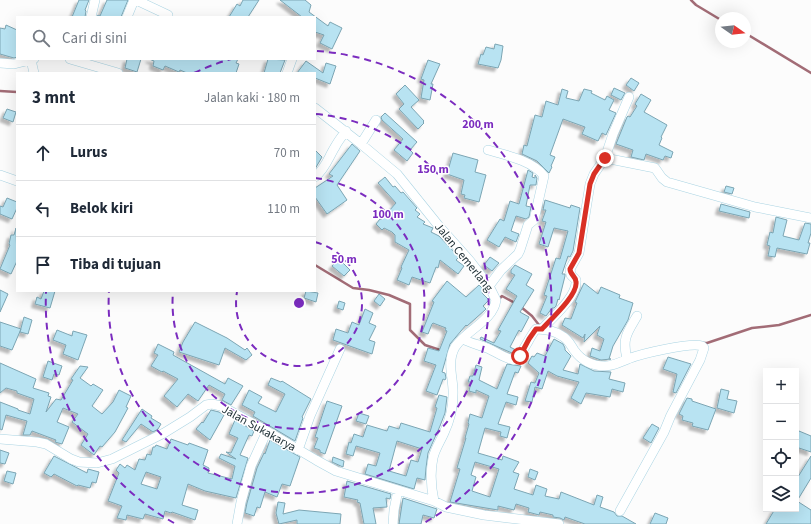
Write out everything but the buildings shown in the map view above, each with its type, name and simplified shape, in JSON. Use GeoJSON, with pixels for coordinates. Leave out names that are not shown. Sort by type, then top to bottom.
{"type":"FeatureCollection","features":[{"type":"Feature","properties":{"kind":"street"},"geometry":{"type":"LineString","coordinates":[[91,16],[95,0]]}},
{"type":"Feature","properties":{"kind":"street"},"geometry":{"type":"LineString","coordinates":[[127,16],[135,0],[168,15]]}},
{"type":"Feature","properties":{"kind":"street"},"geometry":{"type":"LineString","coordinates":[[0,63],[14,64],[32,60],[34,72]]}},
{"type":"Feature","properties":{"kind":"street"},"geometry":{"type":"LineString","coordinates":[[73,60],[114,72]]}},
{"type":"Feature","properties":{"kind":"street"},"geometry":{"type":"LineString","coordinates":[[100,68],[104,60]]}},
{"type":"Feature","properties":{"kind":"street"},"geometry":{"type":"LineString","coordinates":[[287,72],[292,60]]}},
{"type":"Feature","properties":{"kind":"street"},"geometry":{"type":"LineString","coordinates":[[542,329],[566,303],[576,288],[576,280],[571,275],[570,269],[579,253],[590,184],[594,174],[605,158],[613,134],[629,97]]}},
{"type":"Feature","properties":{"kind":"street","name":"Jalan Cemerlang"},"geometry":{"type":"LineString","coordinates":[[316,109],[346,131],[396,174],[470,261],[489,286],[496,300],[492,312],[462,339],[452,354],[450,364],[453,394],[452,408],[433,459],[432,479],[434,501]]}},
{"type":"Feature","properties":{"kind":"street"},"geometry":{"type":"LineString","coordinates":[[361,144],[376,120]]}},
{"type":"Feature","properties":{"kind":"street"},"geometry":{"type":"LineString","coordinates":[[316,176],[322,172],[335,146],[346,131]]}},
{"type":"Feature","properties":{"kind":"street"},"geometry":{"type":"LineString","coordinates":[[488,150],[516,158],[544,176],[534,220],[528,225],[520,250],[518,254],[501,270],[489,286]]}},
{"type":"Feature","properties":{"kind":"street"},"geometry":{"type":"LineString","coordinates":[[605,158],[655,168],[667,182],[755,207],[811,218]]}},
{"type":"Feature","properties":{"kind":"street"},"geometry":{"type":"LineString","coordinates":[[0,175],[16,181]]}},
{"type":"Feature","properties":{"kind":"street"},"geometry":{"type":"LineString","coordinates":[[627,359],[625,344],[626,336],[637,316]]}},
{"type":"Feature","properties":{"kind":"street"},"geometry":{"type":"LineString","coordinates":[[462,339],[480,347],[487,348],[505,359],[514,360],[520,356],[536,329],[542,329],[562,335],[583,360],[593,364],[609,366],[627,359],[663,349],[695,345],[700,345],[704,348],[700,360],[671,415],[664,432],[620,511]]}},
{"type":"Feature","properties":{"kind":"street"},"geometry":{"type":"LineString","coordinates":[[298,450],[310,416],[340,349]]}},
{"type":"Feature","properties":{"kind":"street","name":"Jalan Sukakarya"},"geometry":{"type":"LineString","coordinates":[[0,439],[46,444],[79,462],[97,463],[120,456],[158,436],[209,404],[212,404],[221,406],[336,470],[434,501]]}},
{"type":"Feature","properties":{"kind":"street"},"geometry":{"type":"LineString","coordinates":[[237,524],[241,502],[251,466],[266,431]]}},
{"type":"Feature","properties":{"kind":"street"},"geometry":{"type":"LineString","coordinates":[[393,524],[398,490]]}},
{"type":"Feature","properties":{"kind":"street"},"geometry":{"type":"LineString","coordinates":[[434,501],[446,507],[484,515],[560,524]]}},
{"type":"Feature","properties":{"kind":"waterway"},"geometry":{"type":"LineString","coordinates":[[691,0],[696,5],[715,16]]}},
{"type":"Feature","properties":{"kind":"waterway"},"geometry":{"type":"LineString","coordinates":[[751,37],[811,73]]}},
{"type":"Feature","properties":{"kind":"waterway"},"geometry":{"type":"LineString","coordinates":[[0,91],[16,92]]}},
{"type":"Feature","properties":{"kind":"waterway"},"geometry":{"type":"LineString","coordinates":[[316,266],[353,288],[389,295],[410,304],[410,330],[425,345],[443,351]]}},
{"type":"Feature","properties":{"kind":"waterway"},"geometry":{"type":"LineString","coordinates":[[498,300],[502,296],[515,303]]}},
{"type":"Feature","properties":{"kind":"waterway"},"geometry":{"type":"LineString","coordinates":[[521,307],[532,316],[539,325],[542,325]]}},
{"type":"Feature","properties":{"kind":"waterway"},"geometry":{"type":"LineString","coordinates":[[703,343],[752,328],[779,325],[811,315]]}},
{"type":"Feature","properties":{"kind":"route"},"geometry":{"type":"LineString","coordinates":[[520,356],[536,329],[542,329],[566,303],[576,288],[576,280],[571,275],[570,269],[579,253],[590,184],[594,174],[605,158]]}}]}
